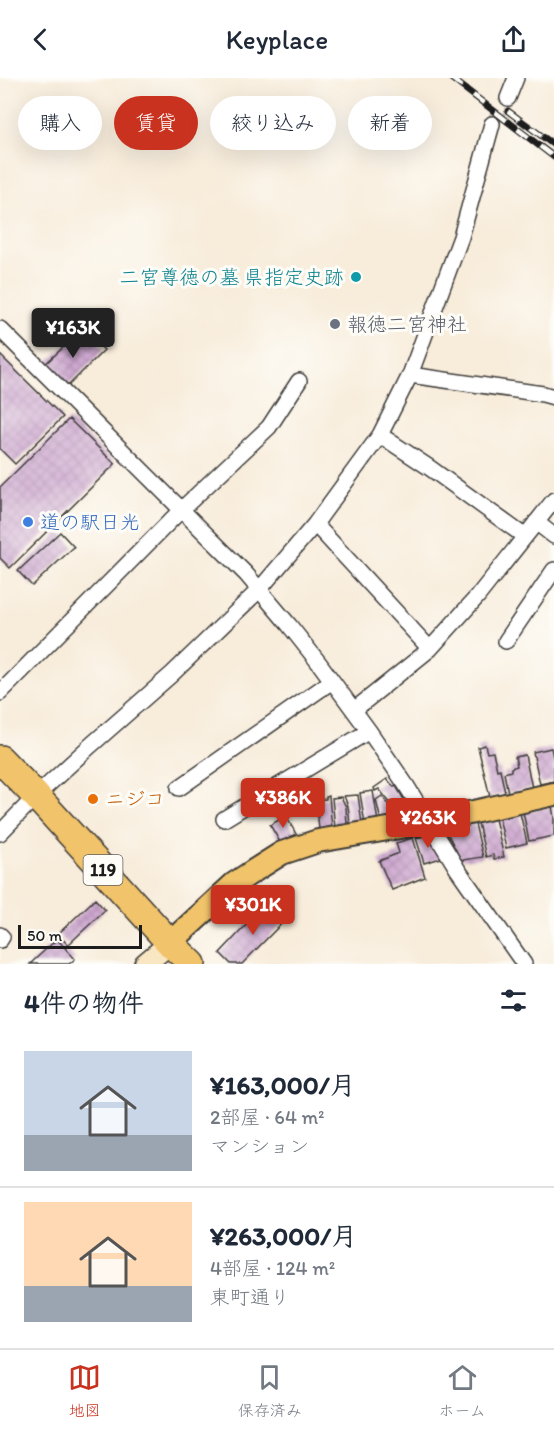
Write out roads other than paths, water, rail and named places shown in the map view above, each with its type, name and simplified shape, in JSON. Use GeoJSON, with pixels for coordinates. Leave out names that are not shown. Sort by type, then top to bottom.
{"type":"FeatureCollection","features":[{"type":"Feature","properties":{"kind":"highway","name":"119"},"geometry":{"type":"LineString","coordinates":[[0,759],[170,944],[192,964]]}},
{"type":"Feature","properties":{"kind":"main road"},"geometry":{"type":"LineString","coordinates":[[145,964],[170,944],[234,884],[282,853],[318,841],[429,822],[554,794]]}},
{"type":"Feature","properties":{"kind":"street"},"geometry":{"type":"LineString","coordinates":[[508,98],[516,78]]}},
{"type":"Feature","properties":{"kind":"street"},"geometry":{"type":"LineString","coordinates":[[0,833],[36,796],[172,674],[259,590],[315,525],[380,435],[410,375],[461,237],[492,123]]}},
{"type":"Feature","properties":{"kind":"street"},"geometry":{"type":"LineString","coordinates":[[0,329],[246,574],[297,635],[369,730],[458,870],[524,964]]}},
{"type":"Feature","properties":{"kind":"street"},"geometry":{"type":"LineString","coordinates":[[410,375],[554,397]]}},
{"type":"Feature","properties":{"kind":"street"},"geometry":{"type":"LineString","coordinates":[[0,693],[182,509],[270,427],[299,381]]}},
{"type":"Feature","properties":{"kind":"street"},"geometry":{"type":"LineString","coordinates":[[380,435],[524,536]]}},
{"type":"Feature","properties":{"kind":"street"},"geometry":{"type":"LineString","coordinates":[[354,710],[430,649],[477,597],[554,500]]}},
{"type":"Feature","properties":{"kind":"street"},"geometry":{"type":"LineString","coordinates":[[536,522],[554,536]]}},
{"type":"Feature","properties":{"kind":"street"},"geometry":{"type":"LineString","coordinates":[[315,525],[430,649]]}},
{"type":"Feature","properties":{"kind":"street"},"geometry":{"type":"LineString","coordinates":[[506,642],[554,570]]}},
{"type":"Feature","properties":{"kind":"street"},"geometry":{"type":"LineString","coordinates":[[179,788],[332,681]]}},
{"type":"Feature","properties":{"kind":"street"},"geometry":{"type":"LineString","coordinates":[[224,819],[369,730]]}},
{"type":"Feature","properties":{"kind":"street"},"geometry":{"type":"LineString","coordinates":[[0,935],[2,937],[0,940]]}},
{"type":"Feature","properties":{"kind":"tunnel"},"geometry":{"type":"LineString","coordinates":[[492,124],[508,98]]}},
{"type":"Feature","properties":{"kind":"railway"},"geometry":{"type":"LineString","coordinates":[[451,78],[554,157]]}},
{"type":"Feature","properties":{"kind":"railway"},"geometry":{"type":"LineString","coordinates":[[508,111],[554,145]]}},
{"type":"Feature","properties":{"kind":"place","name":"二宮尊徳の墓 県指定史跡"},"geometry":{"type":"Point","coordinates":[356,277]}},
{"type":"Feature","properties":{"kind":"place","name":"報徳二宮神社"},"geometry":{"type":"Point","coordinates":[335,324]}},
{"type":"Feature","properties":{"kind":"place","name":"道の駅日光"},"geometry":{"type":"Point","coordinates":[28,522]}},
{"type":"Feature","properties":{"kind":"place","name":"ニジコ"},"geometry":{"type":"Point","coordinates":[93,799]}}]}
